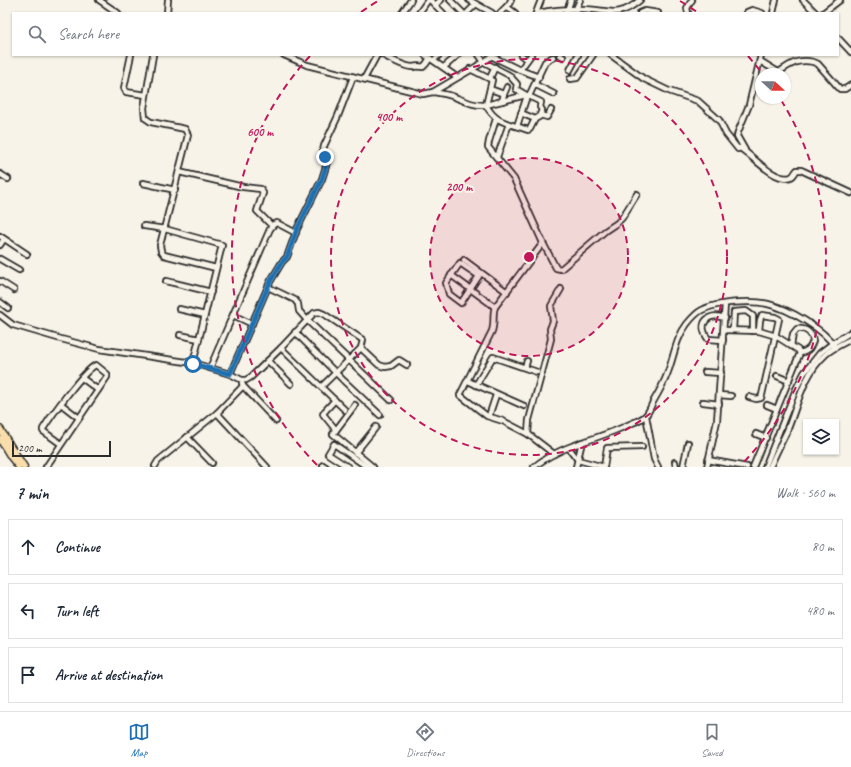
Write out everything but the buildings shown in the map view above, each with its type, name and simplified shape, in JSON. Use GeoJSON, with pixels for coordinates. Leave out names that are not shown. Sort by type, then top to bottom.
{"type":"FeatureCollection","features":[{"type":"Feature","properties":{"kind":"highway"},"geometry":{"type":"LineString","coordinates":[[0,429],[24,467]]}},
{"type":"Feature","properties":{"kind":"highway"},"geometry":{"type":"LineString","coordinates":[[0,439],[19,467]]}},
{"type":"Feature","properties":{"kind":"street"},"geometry":{"type":"LineString","coordinates":[[99,0],[117,12]]}},
{"type":"Feature","properties":{"kind":"street"},"geometry":{"type":"LineString","coordinates":[[167,12],[168,0]]}},
{"type":"Feature","properties":{"kind":"street"},"geometry":{"type":"LineString","coordinates":[[403,12],[411,0]]}},
{"type":"Feature","properties":{"kind":"street"},"geometry":{"type":"LineString","coordinates":[[420,12],[429,0],[441,12]]}},
{"type":"Feature","properties":{"kind":"street"},"geometry":{"type":"LineString","coordinates":[[435,5],[441,0]]}},
{"type":"Feature","properties":{"kind":"street"},"geometry":{"type":"LineString","coordinates":[[450,0],[462,12]]}},
{"type":"Feature","properties":{"kind":"street"},"geometry":{"type":"LineString","coordinates":[[501,12],[507,7],[511,0]]}},
{"type":"Feature","properties":{"kind":"street"},"geometry":{"type":"LineString","coordinates":[[536,12],[541,0]]}},
{"type":"Feature","properties":{"kind":"street"},"geometry":{"type":"LineString","coordinates":[[566,11],[571,0]]}},
{"type":"Feature","properties":{"kind":"street"},"geometry":{"type":"LineString","coordinates":[[579,10],[580,0]]}},
{"type":"Feature","properties":{"kind":"street"},"geometry":{"type":"LineString","coordinates":[[617,12],[627,9],[640,0]]}},
{"type":"Feature","properties":{"kind":"street"},"geometry":{"type":"LineString","coordinates":[[688,12],[687,8],[692,0]]}},
{"type":"Feature","properties":{"kind":"street"},"geometry":{"type":"LineString","coordinates":[[773,12],[776,0]]}},
{"type":"Feature","properties":{"kind":"street"},"geometry":{"type":"LineString","coordinates":[[803,0],[815,12]]}},
{"type":"Feature","properties":{"kind":"street"},"geometry":{"type":"LineString","coordinates":[[825,12],[840,0]]}},
{"type":"Feature","properties":{"kind":"street"},"geometry":{"type":"LineString","coordinates":[[467,12],[472,2],[485,11]]}},
{"type":"Feature","properties":{"kind":"street"},"geometry":{"type":"LineString","coordinates":[[507,7],[514,12]]}},
{"type":"Feature","properties":{"kind":"street"},"geometry":{"type":"LineString","coordinates":[[554,12],[579,10],[599,12]]}},
{"type":"Feature","properties":{"kind":"street"},"geometry":{"type":"LineString","coordinates":[[747,12],[752,10],[759,12]]}},
{"type":"Feature","properties":{"kind":"street"},"geometry":{"type":"LineString","coordinates":[[839,39],[851,52]]}},
{"type":"Feature","properties":{"kind":"street"},"geometry":{"type":"LineString","coordinates":[[131,56],[124,88],[126,92],[146,95]]}},
{"type":"Feature","properties":{"kind":"street"},"geometry":{"type":"LineString","coordinates":[[153,56],[144,114],[148,120],[185,129],[188,132],[160,250],[164,255],[216,268]]}},
{"type":"Feature","properties":{"kind":"street"},"geometry":{"type":"LineString","coordinates":[[286,56],[307,66],[423,94],[433,92],[492,56],[520,70],[539,77]]}},
{"type":"Feature","properties":{"kind":"street"},"geometry":{"type":"LineString","coordinates":[[364,79],[376,56]]}},
{"type":"Feature","properties":{"kind":"street"},"geometry":{"type":"LineString","coordinates":[[385,56],[414,67],[424,66],[430,58],[457,77]]}},
{"type":"Feature","properties":{"kind":"street"},"geometry":{"type":"LineString","coordinates":[[444,67],[457,56]]}},
{"type":"Feature","properties":{"kind":"street"},"geometry":{"type":"LineString","coordinates":[[480,56],[484,62],[495,67],[509,75],[517,83],[516,89],[541,103],[540,107],[542,110],[540,115],[535,119],[528,130],[496,119],[486,105],[492,80],[490,78],[495,67]]}},
{"type":"Feature","properties":{"kind":"street"},"geometry":{"type":"LineString","coordinates":[[522,56],[527,60]]}},
{"type":"Feature","properties":{"kind":"street"},"geometry":{"type":"LineString","coordinates":[[520,70],[530,56]]}},
{"type":"Feature","properties":{"kind":"street"},"geometry":{"type":"LineString","coordinates":[[517,126],[527,96],[536,85],[545,62],[545,56]]}},
{"type":"Feature","properties":{"kind":"street"},"geometry":{"type":"LineString","coordinates":[[545,62],[553,56]]}},
{"type":"Feature","properties":{"kind":"street"},"geometry":{"type":"LineString","coordinates":[[570,70],[577,56]]}},
{"type":"Feature","properties":{"kind":"street"},"geometry":{"type":"LineString","coordinates":[[570,79],[577,78],[593,56]]}},
{"type":"Feature","properties":{"kind":"street"},"geometry":{"type":"LineString","coordinates":[[612,56],[644,79],[669,91],[698,101],[718,120],[732,144],[738,149],[740,148],[745,151],[768,170],[779,176],[791,177],[797,170],[801,170],[851,193]]}},
{"type":"Feature","properties":{"kind":"street"},"geometry":{"type":"LineString","coordinates":[[616,59],[620,56]]}},
{"type":"Feature","properties":{"kind":"street"},"geometry":{"type":"LineString","coordinates":[[745,151],[739,140],[738,132],[749,105],[761,56]]}},
{"type":"Feature","properties":{"kind":"street"},"geometry":{"type":"LineString","coordinates":[[760,61],[778,72],[795,62],[815,62],[840,89],[845,89],[851,85]]}},
{"type":"Feature","properties":{"kind":"street"},"geometry":{"type":"LineString","coordinates":[[509,75],[512,66]]}},
{"type":"Feature","properties":{"kind":"street"},"geometry":{"type":"LineString","coordinates":[[470,69],[490,78]]}},
{"type":"Feature","properties":{"kind":"street"},"geometry":{"type":"LineString","coordinates":[[230,374],[268,287],[276,272],[287,257],[296,233],[324,174],[327,163],[323,151],[324,146],[353,77]]}},
{"type":"Feature","properties":{"kind":"street"},"geometry":{"type":"LineString","coordinates":[[536,85],[554,94]]}},
{"type":"Feature","properties":{"kind":"street"},"geometry":{"type":"LineString","coordinates":[[502,101],[507,87]]}},
{"type":"Feature","properties":{"kind":"street"},"geometry":{"type":"LineString","coordinates":[[490,89],[504,94]]}},
{"type":"Feature","properties":{"kind":"street"},"geometry":{"type":"LineString","coordinates":[[433,92],[450,95],[473,104],[486,105],[527,96]]}},
{"type":"Feature","properties":{"kind":"street"},"geometry":{"type":"LineString","coordinates":[[540,115],[547,117],[551,110]]}},
{"type":"Feature","properties":{"kind":"street"},"geometry":{"type":"LineString","coordinates":[[521,113],[535,119]]}},
{"type":"Feature","properties":{"kind":"street"},"geometry":{"type":"LineString","coordinates":[[496,119],[488,145],[490,150],[497,156],[514,179],[556,268],[561,269],[605,231],[617,223],[622,218],[637,194]]}},
{"type":"Feature","properties":{"kind":"street"},"geometry":{"type":"LineString","coordinates":[[497,156],[509,124]]}},
{"type":"Feature","properties":{"kind":"street"},"geometry":{"type":"LineString","coordinates":[[179,172],[243,187],[259,188],[263,190],[264,193],[257,212],[272,226]]}},
{"type":"Feature","properties":{"kind":"street"},"geometry":{"type":"LineString","coordinates":[[0,174],[8,179]]}},
{"type":"Feature","properties":{"kind":"street"},"geometry":{"type":"LineString","coordinates":[[143,183],[175,190]]}},
{"type":"Feature","properties":{"kind":"street"},"geometry":{"type":"LineString","coordinates":[[210,368],[272,226],[276,223],[296,233]]}},
{"type":"Feature","properties":{"kind":"street"},"geometry":{"type":"LineString","coordinates":[[144,226],[221,244],[222,247],[193,364]]}},
{"type":"Feature","properties":{"kind":"street"},"geometry":{"type":"LineString","coordinates":[[0,245],[2,238],[26,254]]}},
{"type":"Feature","properties":{"kind":"street"},"geometry":{"type":"LineString","coordinates":[[543,243],[495,307],[494,325],[492,331],[460,395],[489,416],[503,421],[528,434],[554,454]]}},
{"type":"Feature","properties":{"kind":"street"},"geometry":{"type":"LineString","coordinates":[[0,259],[19,270]]}},
{"type":"Feature","properties":{"kind":"street"},"geometry":{"type":"LineString","coordinates":[[464,260],[480,274]]}},
{"type":"Feature","properties":{"kind":"street"},"geometry":{"type":"LineString","coordinates":[[480,274],[461,303],[449,294],[445,284],[461,263],[480,274],[507,292]]}},
{"type":"Feature","properties":{"kind":"street"},"geometry":{"type":"LineString","coordinates":[[451,275],[495,307]]}},
{"type":"Feature","properties":{"kind":"street"},"geometry":{"type":"LineString","coordinates":[[0,280],[14,290]]}},
{"type":"Feature","properties":{"kind":"street"},"geometry":{"type":"LineString","coordinates":[[166,281],[211,292]]}},
{"type":"Feature","properties":{"kind":"street"},"geometry":{"type":"LineString","coordinates":[[268,287],[295,300],[298,304],[299,311],[307,320],[391,400]]}},
{"type":"Feature","properties":{"kind":"street"},"geometry":{"type":"LineString","coordinates":[[528,434],[529,420],[551,339],[550,329],[553,321],[551,306],[561,289]]}},
{"type":"Feature","properties":{"kind":"street"},"geometry":{"type":"LineString","coordinates":[[0,302],[8,308]]}},
{"type":"Feature","properties":{"kind":"street"},"geometry":{"type":"LineString","coordinates":[[707,467],[718,421],[726,304]]}},
{"type":"Feature","properties":{"kind":"street"},"geometry":{"type":"LineString","coordinates":[[534,467],[544,459],[554,454],[582,442],[622,428],[646,416],[663,384],[680,336],[687,324],[701,310],[712,306],[726,304],[768,304],[803,319],[814,326],[834,345]]}},
{"type":"Feature","properties":{"kind":"street"},"geometry":{"type":"LineString","coordinates":[[179,309],[205,315]]}},
{"type":"Feature","properties":{"kind":"street"},"geometry":{"type":"LineString","coordinates":[[0,315],[13,325],[61,339],[99,349],[193,364],[230,374],[242,380],[248,379],[268,361],[282,348],[295,332],[317,312],[324,314],[363,340],[361,348],[321,387]]}},
{"type":"Feature","properties":{"kind":"street"},"geometry":{"type":"LineString","coordinates":[[733,330],[734,312],[746,312],[753,316],[756,331]]}},
{"type":"Feature","properties":{"kind":"street"},"geometry":{"type":"LineString","coordinates":[[234,315],[252,324]]}},
{"type":"Feature","properties":{"kind":"street"},"geometry":{"type":"LineString","coordinates":[[749,397],[758,399],[761,398],[780,321],[775,317],[762,315],[756,331]]}},
{"type":"Feature","properties":{"kind":"street"},"geometry":{"type":"LineString","coordinates":[[723,340],[708,339],[704,331],[704,323],[706,319],[711,316],[725,318]]}},
{"type":"Feature","properties":{"kind":"street"},"geometry":{"type":"LineString","coordinates":[[791,346],[793,334],[797,329],[802,329],[810,333],[813,341],[812,345],[807,351],[800,353]]}},
{"type":"Feature","properties":{"kind":"street"},"geometry":{"type":"LineString","coordinates":[[724,330],[756,331],[776,336],[798,350],[800,353]]}},
{"type":"Feature","properties":{"kind":"street"},"geometry":{"type":"LineString","coordinates":[[295,332],[335,373],[380,415]]}},
{"type":"Feature","properties":{"kind":"street"},"geometry":{"type":"LineString","coordinates":[[765,467],[796,389],[804,373],[820,353],[834,345],[851,332]]}},
{"type":"Feature","properties":{"kind":"street"},"geometry":{"type":"LineString","coordinates":[[180,335],[199,339]]}},
{"type":"Feature","properties":{"kind":"street"},"geometry":{"type":"LineString","coordinates":[[770,467],[787,430],[805,382],[812,371],[834,345],[851,339]]}},
{"type":"Feature","properties":{"kind":"street"},"geometry":{"type":"LineString","coordinates":[[282,348],[344,410]]}},
{"type":"Feature","properties":{"kind":"street"},"geometry":{"type":"LineString","coordinates":[[361,348],[382,366],[388,367],[399,360],[407,365]]}},
{"type":"Feature","properties":{"kind":"street"},"geometry":{"type":"LineString","coordinates":[[753,467],[800,353]]}},
{"type":"Feature","properties":{"kind":"street"},"geometry":{"type":"LineString","coordinates":[[476,385],[493,356],[537,372]]}},
{"type":"Feature","properties":{"kind":"street"},"geometry":{"type":"LineString","coordinates":[[268,361],[291,384]]}},
{"type":"Feature","properties":{"kind":"street"},"geometry":{"type":"LineString","coordinates":[[525,367],[527,361]]}},
{"type":"Feature","properties":{"kind":"street"},"geometry":{"type":"LineString","coordinates":[[46,467],[107,377],[106,372],[96,366],[82,378],[61,404],[43,430],[61,444]]}},
{"type":"Feature","properties":{"kind":"street"},"geometry":{"type":"LineString","coordinates":[[705,372],[721,373]]}},
{"type":"Feature","properties":{"kind":"street"},"geometry":{"type":"LineString","coordinates":[[777,376],[789,381]]}},
{"type":"Feature","properties":{"kind":"street"},"geometry":{"type":"LineString","coordinates":[[82,378],[98,390]]}},
{"type":"Feature","properties":{"kind":"street"},"geometry":{"type":"LineString","coordinates":[[242,380],[243,386],[276,421]]}},
{"type":"Feature","properties":{"kind":"street"},"geometry":{"type":"LineString","coordinates":[[468,381],[496,395],[524,406]]}},
{"type":"Feature","properties":{"kind":"street"},"geometry":{"type":"LineString","coordinates":[[155,466],[158,460],[217,413],[243,386]]}},
{"type":"Feature","properties":{"kind":"street"},"geometry":{"type":"LineString","coordinates":[[489,416],[496,395]]}},
{"type":"Feature","properties":{"kind":"street"},"geometry":{"type":"LineString","coordinates":[[719,395],[731,396]]}},
{"type":"Feature","properties":{"kind":"street"},"geometry":{"type":"LineString","coordinates":[[335,400],[323,414],[336,430]]}},
{"type":"Feature","properties":{"kind":"street"},"geometry":{"type":"LineString","coordinates":[[703,402],[719,404]]}},
{"type":"Feature","properties":{"kind":"street"},"geometry":{"type":"LineString","coordinates":[[61,404],[79,418]]}},
{"type":"Feature","properties":{"kind":"street"},"geometry":{"type":"LineString","coordinates":[[355,405],[336,430],[334,435],[373,467]]}},
{"type":"Feature","properties":{"kind":"street"},"geometry":{"type":"LineString","coordinates":[[768,405],[777,409]]}},
{"type":"Feature","properties":{"kind":"street"},"geometry":{"type":"LineString","coordinates":[[217,413],[267,467]]}},
{"type":"Feature","properties":{"kind":"street"},"geometry":{"type":"LineString","coordinates":[[646,416],[654,459],[658,467]]}},
{"type":"Feature","properties":{"kind":"street"},"geometry":{"type":"LineString","coordinates":[[355,453],[376,427]]}},
{"type":"Feature","properties":{"kind":"street"},"geometry":{"type":"LineString","coordinates":[[756,434],[766,438]]}},
{"type":"Feature","properties":{"kind":"street"},"geometry":{"type":"LineString","coordinates":[[186,437],[212,463]]}},
{"type":"Feature","properties":{"kind":"street"},"geometry":{"type":"LineString","coordinates":[[576,467],[582,442]]}},
{"type":"Feature","properties":{"kind":"street"},"geometry":{"type":"LineString","coordinates":[[682,467],[688,443]]}},
{"type":"Feature","properties":{"kind":"street"},"geometry":{"type":"LineString","coordinates":[[348,467],[328,454],[334,444],[367,467]]}},
{"type":"Feature","properties":{"kind":"street"},"geometry":{"type":"LineString","coordinates":[[569,448],[578,460],[604,467],[607,448],[642,447]]}},
{"type":"Feature","properties":{"kind":"street"},"geometry":{"type":"LineString","coordinates":[[708,460],[732,466],[747,467]]}},
{"type":"Feature","properties":{"kind":"route"},"geometry":{"type":"LineString","coordinates":[[193,364],[230,374],[270,282],[282,262],[287,257],[297,229],[322,179],[327,163],[325,157]]}}]}
